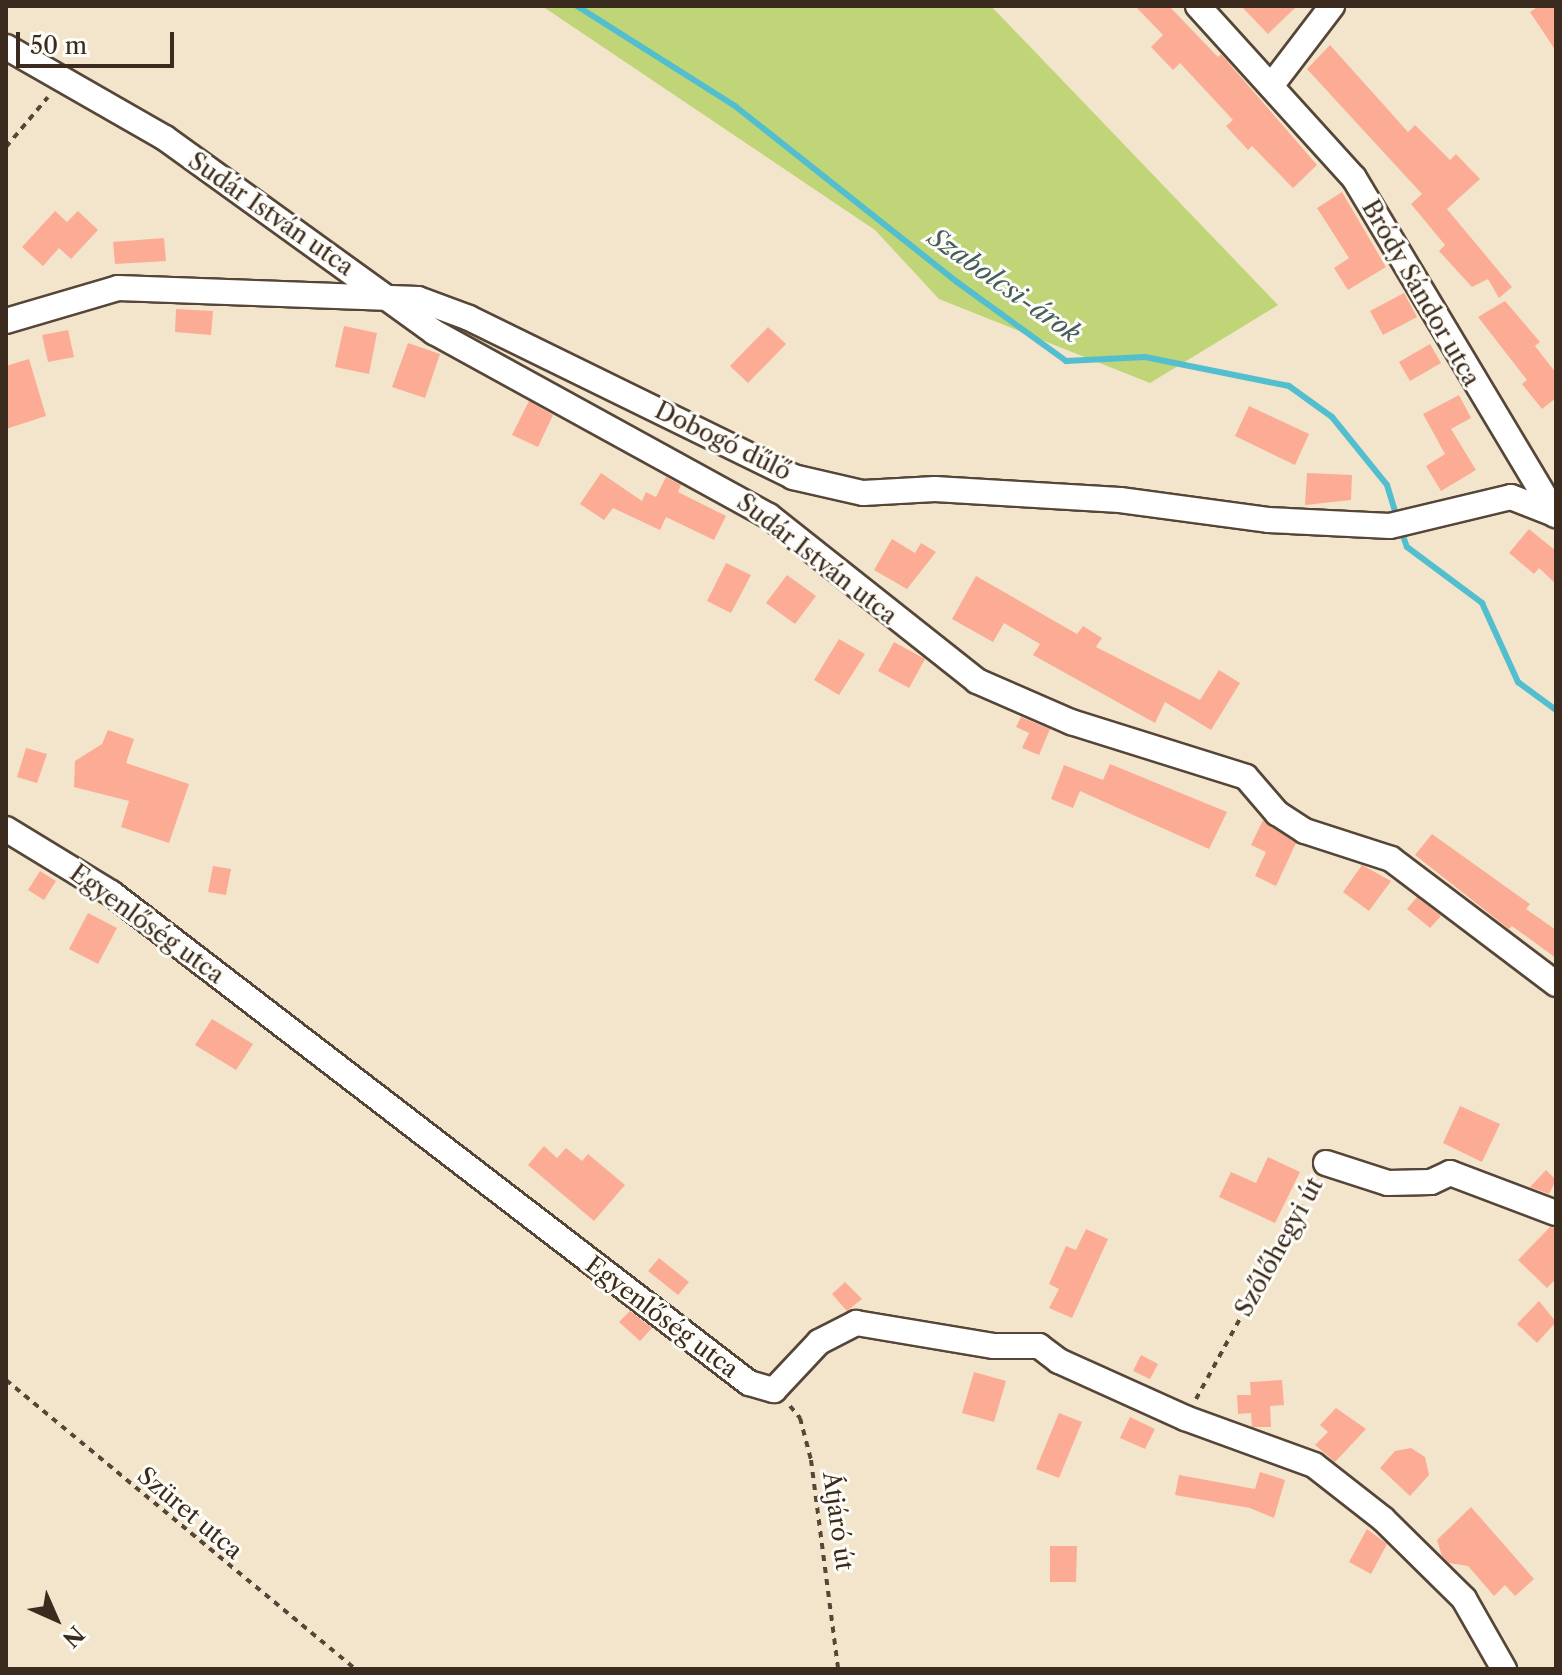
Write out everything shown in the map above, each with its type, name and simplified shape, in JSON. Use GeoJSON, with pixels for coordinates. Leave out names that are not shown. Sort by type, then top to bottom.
{"type":"FeatureCollection","features":[{"type":"Feature","properties":{"kind":"street","name":"Bródy Sándor utca"},"geometry":{"type":"LineString","coordinates":[[1198,6],[1354,178],[1555,515]]}},
{"type":"Feature","properties":{"kind":"street"},"geometry":{"type":"LineString","coordinates":[[1271,86],[1332,6]]}},
{"type":"Feature","properties":{"kind":"street","name":"Sudár István utca"},"geometry":{"type":"LineString","coordinates":[[6,47],[165,138],[289,232],[391,297],[434,332],[769,516],[977,681],[1071,722],[1246,777],[1286,819],[1305,831],[1391,859],[1556,984]]}},
{"type":"Feature","properties":{"kind":"street","name":"Dobogó dűlő"},"geometry":{"type":"LineString","coordinates":[[6,321],[118,288],[418,299],[469,318],[793,477],[863,493],[935,489],[1089,498],[1268,520],[1399,525],[1511,497],[1555,515]]}},
{"type":"Feature","properties":{"kind":"street","name":"Egyenlőség utca"},"geometry":{"type":"LineString","coordinates":[[6,829],[111,893],[749,1383],[774,1390]]}},
{"type":"Feature","properties":{"kind":"street","name":"Szőlőhegyi út"},"geometry":{"type":"LineString","coordinates":[[1326,1163],[1388,1183],[1431,1182],[1450,1173],[1556,1213]]}},
{"type":"Feature","properties":{"kind":"street"},"geometry":{"type":"LineString","coordinates":[[774,1390],[819,1342],[856,1323],[994,1346],[1039,1346],[1059,1361],[1252,1447],[1314,1465],[1383,1519],[1464,1599],[1504,1669]]}},
{"type":"Feature","properties":{"kind":"path"},"geometry":{"type":"LineString","coordinates":[[6,147],[63,79]]}},
{"type":"Feature","properties":{"kind":"path","name":"Szőlőhegyi út"},"geometry":{"type":"LineString","coordinates":[[1185,1418],[1326,1163]]}},
{"type":"Feature","properties":{"kind":"path","name":"Szüret utca"},"geometry":{"type":"LineString","coordinates":[[6,1380],[355,1669]]}},
{"type":"Feature","properties":{"kind":"path","name":"Átjáró út"},"geometry":{"type":"LineString","coordinates":[[774,1390],[800,1418],[811,1460],[838,1669]]}},
{"type":"Feature","properties":{"kind":"green space"},"geometry":{"type":"Polygon","coordinates":[[[542,6],[991,6],[1278,305],[1150,383],[939,299],[875,230],[542,6]]]}},
{"type":"Feature","properties":{"kind":"building"},"geometry":{"type":"Polygon","coordinates":[[[1135,6],[1169,6],[1218,57],[1221,54],[1317,165],[1293,188],[1252,146],[1248,150],[1226,126],[1233,120],[1180,63],[1173,70],[1151,47],[1163,35],[1135,6]]]}},
{"type":"Feature","properties":{"kind":"building"},"geometry":{"type":"Polygon","coordinates":[[[1241,6],[1297,6],[1268,34],[1241,6]]]}},
{"type":"Feature","properties":{"kind":"building"},"geometry":{"type":"Polygon","coordinates":[[[1539,6],[1556,6],[1556,51],[1530,12],[1539,6]]]}},
{"type":"Feature","properties":{"kind":"building"},"geometry":{"type":"Polygon","coordinates":[[[1330,45],[1408,132],[1415,125],[1450,160],[1456,154],[1480,179],[1447,209],[1512,287],[1499,298],[1488,279],[1472,287],[1439,251],[1445,245],[1411,204],[1422,194],[1307,69],[1330,45]]]}},
{"type":"Feature","properties":{"kind":"building"},"geometry":{"type":"Polygon","coordinates":[[[1342,192],[1386,267],[1348,290],[1334,268],[1349,258],[1317,208],[1342,192]]]}},
{"type":"Feature","properties":{"kind":"building"},"geometry":{"type":"Polygon","coordinates":[[[55,211],[67,222],[78,211],[98,230],[71,259],[59,248],[43,266],[22,247],[55,211]]]}},
{"type":"Feature","properties":{"kind":"building"},"geometry":{"type":"Polygon","coordinates":[[[164,238],[166,261],[115,264],[113,242],[164,238]]]}},
{"type":"Feature","properties":{"kind":"building"},"geometry":{"type":"Polygon","coordinates":[[[1404,293],[1417,317],[1383,335],[1370,311],[1404,293]]]}},
{"type":"Feature","properties":{"kind":"building"},"geometry":{"type":"Polygon","coordinates":[[[1505,301],[1540,342],[1535,346],[1556,373],[1556,398],[1542,409],[1522,384],[1527,380],[1478,317],[1505,301]]]}},
{"type":"Feature","properties":{"kind":"building"},"geometry":{"type":"Polygon","coordinates":[[[176,309],[213,311],[211,335],[175,332],[176,309]]]}},
{"type":"Feature","properties":{"kind":"building"},"geometry":{"type":"Polygon","coordinates":[[[344,326],[377,333],[369,374],[335,367],[344,326]]]}},
{"type":"Feature","properties":{"kind":"building"},"geometry":{"type":"Polygon","coordinates":[[[768,327],[786,344],[748,383],[730,366],[768,327]]]}},
{"type":"Feature","properties":{"kind":"building"},"geometry":{"type":"Polygon","coordinates":[[[68,330],[74,357],[48,362],[42,335],[68,330]]]}},
{"type":"Feature","properties":{"kind":"building"},"geometry":{"type":"Polygon","coordinates":[[[408,343],[440,354],[425,398],[392,387],[408,343]]]}},
{"type":"Feature","properties":{"kind":"building"},"geometry":{"type":"Polygon","coordinates":[[[1430,344],[1441,363],[1410,381],[1399,362],[1430,344]]]}},
{"type":"Feature","properties":{"kind":"building"},"geometry":{"type":"Polygon","coordinates":[[[29,359],[46,416],[6,429],[6,366],[29,359]]]}},
{"type":"Feature","properties":{"kind":"building"},"geometry":{"type":"Polygon","coordinates":[[[1459,395],[1471,418],[1451,429],[1476,470],[1441,491],[1426,466],[1445,454],[1423,414],[1459,395]]]}},
{"type":"Feature","properties":{"kind":"building"},"geometry":{"type":"Polygon","coordinates":[[[529,401],[553,415],[538,447],[512,435],[529,401]]]}},
{"type":"Feature","properties":{"kind":"building"},"geometry":{"type":"Polygon","coordinates":[[[1249,406],[1309,434],[1295,465],[1235,436],[1249,406]]]}},
{"type":"Feature","properties":{"kind":"building"},"geometry":{"type":"Polygon","coordinates":[[[601,473],[642,501],[646,492],[656,497],[666,477],[681,485],[678,492],[726,516],[714,540],[666,517],[660,530],[613,508],[604,520],[580,504],[601,473]]]}},
{"type":"Feature","properties":{"kind":"building"},"geometry":{"type":"Polygon","coordinates":[[[1307,473],[1352,475],[1351,500],[1305,505],[1307,473]]]}},
{"type":"Feature","properties":{"kind":"building"},"geometry":{"type":"Polygon","coordinates":[[[1529,529],[1556,551],[1556,584],[1539,568],[1534,574],[1509,553],[1529,529]]]}},
{"type":"Feature","properties":{"kind":"building"},"geometry":{"type":"Polygon","coordinates":[[[892,539],[915,553],[921,543],[936,552],[907,589],[874,570],[892,539]]]}},
{"type":"Feature","properties":{"kind":"building"},"geometry":{"type":"Polygon","coordinates":[[[726,563],[751,575],[731,613],[707,601],[726,563]]]}},
{"type":"Feature","properties":{"kind":"building"},"geometry":{"type":"Polygon","coordinates":[[[787,575],[816,596],[795,624],[766,603],[787,575]]]}},
{"type":"Feature","properties":{"kind":"building"},"geometry":{"type":"Polygon","coordinates":[[[976,576],[1077,634],[1083,626],[1102,638],[1096,647],[1200,700],[1219,670],[1240,683],[1211,730],[1165,702],[1155,723],[1033,655],[1040,644],[1004,623],[993,642],[952,619],[976,576]]]}},
{"type":"Feature","properties":{"kind":"building"},"geometry":{"type":"Polygon","coordinates":[[[839,639],[865,654],[839,695],[814,680],[839,639]]]}},
{"type":"Feature","properties":{"kind":"building"},"geometry":{"type":"Polygon","coordinates":[[[894,642],[925,659],[909,688],[878,671],[894,642]]]}},
{"type":"Feature","properties":{"kind":"building"},"geometry":{"type":"Polygon","coordinates":[[[1021,717],[1050,729],[1039,755],[1022,748],[1029,733],[1016,727],[1021,717]]]}},
{"type":"Feature","properties":{"kind":"building"},"geometry":{"type":"Polygon","coordinates":[[[108,730],[134,739],[126,763],[189,784],[169,843],[121,827],[129,801],[74,787],[75,761],[102,744],[108,730]]]}},
{"type":"Feature","properties":{"kind":"building"},"geometry":{"type":"Polygon","coordinates":[[[26,748],[47,754],[37,783],[17,777],[26,748]]]}},
{"type":"Feature","properties":{"kind":"building"},"geometry":{"type":"Polygon","coordinates":[[[1110,764],[1227,812],[1209,849],[1080,791],[1073,808],[1051,799],[1064,765],[1103,780],[1110,764]]]}},
{"type":"Feature","properties":{"kind":"building"},"geometry":{"type":"Polygon","coordinates":[[[1263,820],[1296,843],[1276,886],[1255,876],[1266,852],[1251,845],[1263,820]]]}},
{"type":"Feature","properties":{"kind":"building"},"geometry":{"type":"Polygon","coordinates":[[[1432,834],[1530,904],[1526,909],[1556,930],[1556,958],[1512,926],[1509,929],[1415,855],[1432,834]]]}},
{"type":"Feature","properties":{"kind":"building"},"geometry":{"type":"Polygon","coordinates":[[[1362,865],[1391,881],[1369,911],[1343,892],[1362,865]]]}},
{"type":"Feature","properties":{"kind":"building"},"geometry":{"type":"Polygon","coordinates":[[[213,866],[231,869],[226,895],[208,892],[213,866]]]}},
{"type":"Feature","properties":{"kind":"building"},"geometry":{"type":"Polygon","coordinates":[[[40,871],[56,881],[44,900],[28,890],[40,871]]]}},
{"type":"Feature","properties":{"kind":"building"},"geometry":{"type":"Polygon","coordinates":[[[1417,897],[1441,916],[1430,928],[1407,909],[1417,897]]]}},
{"type":"Feature","properties":{"kind":"building"},"geometry":{"type":"Polygon","coordinates":[[[88,913],[117,928],[98,964],[69,949],[88,913]]]}},
{"type":"Feature","properties":{"kind":"building"},"geometry":{"type":"Polygon","coordinates":[[[212,1019],[253,1044],[236,1070],[195,1045],[212,1019]]]}},
{"type":"Feature","properties":{"kind":"building"},"geometry":{"type":"Polygon","coordinates":[[[1460,1106],[1500,1124],[1482,1162],[1443,1143],[1460,1106]]]}},
{"type":"Feature","properties":{"kind":"building"},"geometry":{"type":"Polygon","coordinates":[[[544,1146],[557,1158],[566,1148],[582,1161],[588,1154],[625,1185],[594,1221],[528,1165],[544,1146]]]}},
{"type":"Feature","properties":{"kind":"building"},"geometry":{"type":"Polygon","coordinates":[[[1268,1157],[1300,1172],[1275,1223],[1219,1197],[1231,1172],[1256,1183],[1268,1157]]]}},
{"type":"Feature","properties":{"kind":"building"},"geometry":{"type":"Polygon","coordinates":[[[1546,1170],[1556,1180],[1549,1194],[1530,1187],[1546,1170]]]}},
{"type":"Feature","properties":{"kind":"building"},"geometry":{"type":"Polygon","coordinates":[[[1550,1227],[1556,1228],[1556,1279],[1547,1288],[1518,1260],[1550,1227]]]}},
{"type":"Feature","properties":{"kind":"building"},"geometry":{"type":"Polygon","coordinates":[[[1086,1229],[1108,1239],[1072,1318],[1049,1308],[1059,1289],[1049,1284],[1066,1246],[1076,1250],[1086,1229]]]}},
{"type":"Feature","properties":{"kind":"building"},"geometry":{"type":"Polygon","coordinates":[[[659,1258],[689,1282],[678,1295],[648,1271],[659,1258]]]}},
{"type":"Feature","properties":{"kind":"building"},"geometry":{"type":"Polygon","coordinates":[[[845,1282],[862,1299],[847,1311],[832,1294],[845,1282]]]}},
{"type":"Feature","properties":{"kind":"building"},"geometry":{"type":"Polygon","coordinates":[[[1539,1301],[1556,1322],[1537,1343],[1517,1324],[1539,1301]]]}},
{"type":"Feature","properties":{"kind":"building"},"geometry":{"type":"Polygon","coordinates":[[[630,1311],[652,1328],[640,1341],[619,1322],[630,1311]]]}},
{"type":"Feature","properties":{"kind":"building"},"geometry":{"type":"Polygon","coordinates":[[[1141,1355],[1158,1364],[1150,1379],[1133,1371],[1141,1355]]]}},
{"type":"Feature","properties":{"kind":"building"},"geometry":{"type":"Polygon","coordinates":[[[974,1372],[1006,1381],[994,1422],[962,1413],[974,1372]]]}},
{"type":"Feature","properties":{"kind":"building"},"geometry":{"type":"Polygon","coordinates":[[[1282,1380],[1284,1405],[1270,1406],[1271,1427],[1252,1427],[1251,1413],[1238,1414],[1237,1395],[1251,1395],[1250,1382],[1282,1380]]]}},
{"type":"Feature","properties":{"kind":"building"},"geometry":{"type":"Polygon","coordinates":[[[1336,1408],[1366,1429],[1335,1462],[1315,1445],[1328,1432],[1320,1425],[1336,1408]]]}},
{"type":"Feature","properties":{"kind":"building"},"geometry":{"type":"Polygon","coordinates":[[[1059,1413],[1082,1422],[1059,1478],[1036,1469],[1059,1413]]]}},
{"type":"Feature","properties":{"kind":"building"},"geometry":{"type":"Polygon","coordinates":[[[1130,1417],[1155,1429],[1145,1449],[1120,1438],[1130,1417]]]}},
{"type":"Feature","properties":{"kind":"building"},"geometry":{"type":"Polygon","coordinates":[[[1411,1448],[1425,1457],[1429,1475],[1410,1496],[1380,1468],[1395,1451],[1411,1448]]]}},
{"type":"Feature","properties":{"kind":"building"},"geometry":{"type":"Polygon","coordinates":[[[1260,1472],[1285,1480],[1274,1518],[1250,1508],[1175,1495],[1179,1475],[1255,1489],[1260,1472]]]}},
{"type":"Feature","properties":{"kind":"building"},"geometry":{"type":"Polygon","coordinates":[[[1471,1507],[1534,1579],[1515,1596],[1505,1585],[1494,1596],[1468,1566],[1449,1563],[1442,1556],[1437,1540],[1471,1507]]]}},
{"type":"Feature","properties":{"kind":"building"},"geometry":{"type":"Polygon","coordinates":[[[1367,1529],[1387,1544],[1371,1574],[1349,1562],[1367,1529]]]}},
{"type":"Feature","properties":{"kind":"building"},"geometry":{"type":"Polygon","coordinates":[[[1050,1546],[1077,1546],[1076,1582],[1050,1582],[1050,1546]]]}},
{"type":"Feature","properties":{"kind":"waterway","name":"Szabolcsi-árok"},"geometry":{"type":"LineString","coordinates":[[577,6],[735,106],[957,282],[1066,361],[1145,357],[1289,386],[1332,417],[1387,485],[1397,517]]}},
{"type":"Feature","properties":{"kind":"waterway","name":"Szabolcsi-árok"},"geometry":{"type":"LineString","coordinates":[[1400,527],[1407,547],[1482,603],[1518,682],[1556,710]]}}]}
